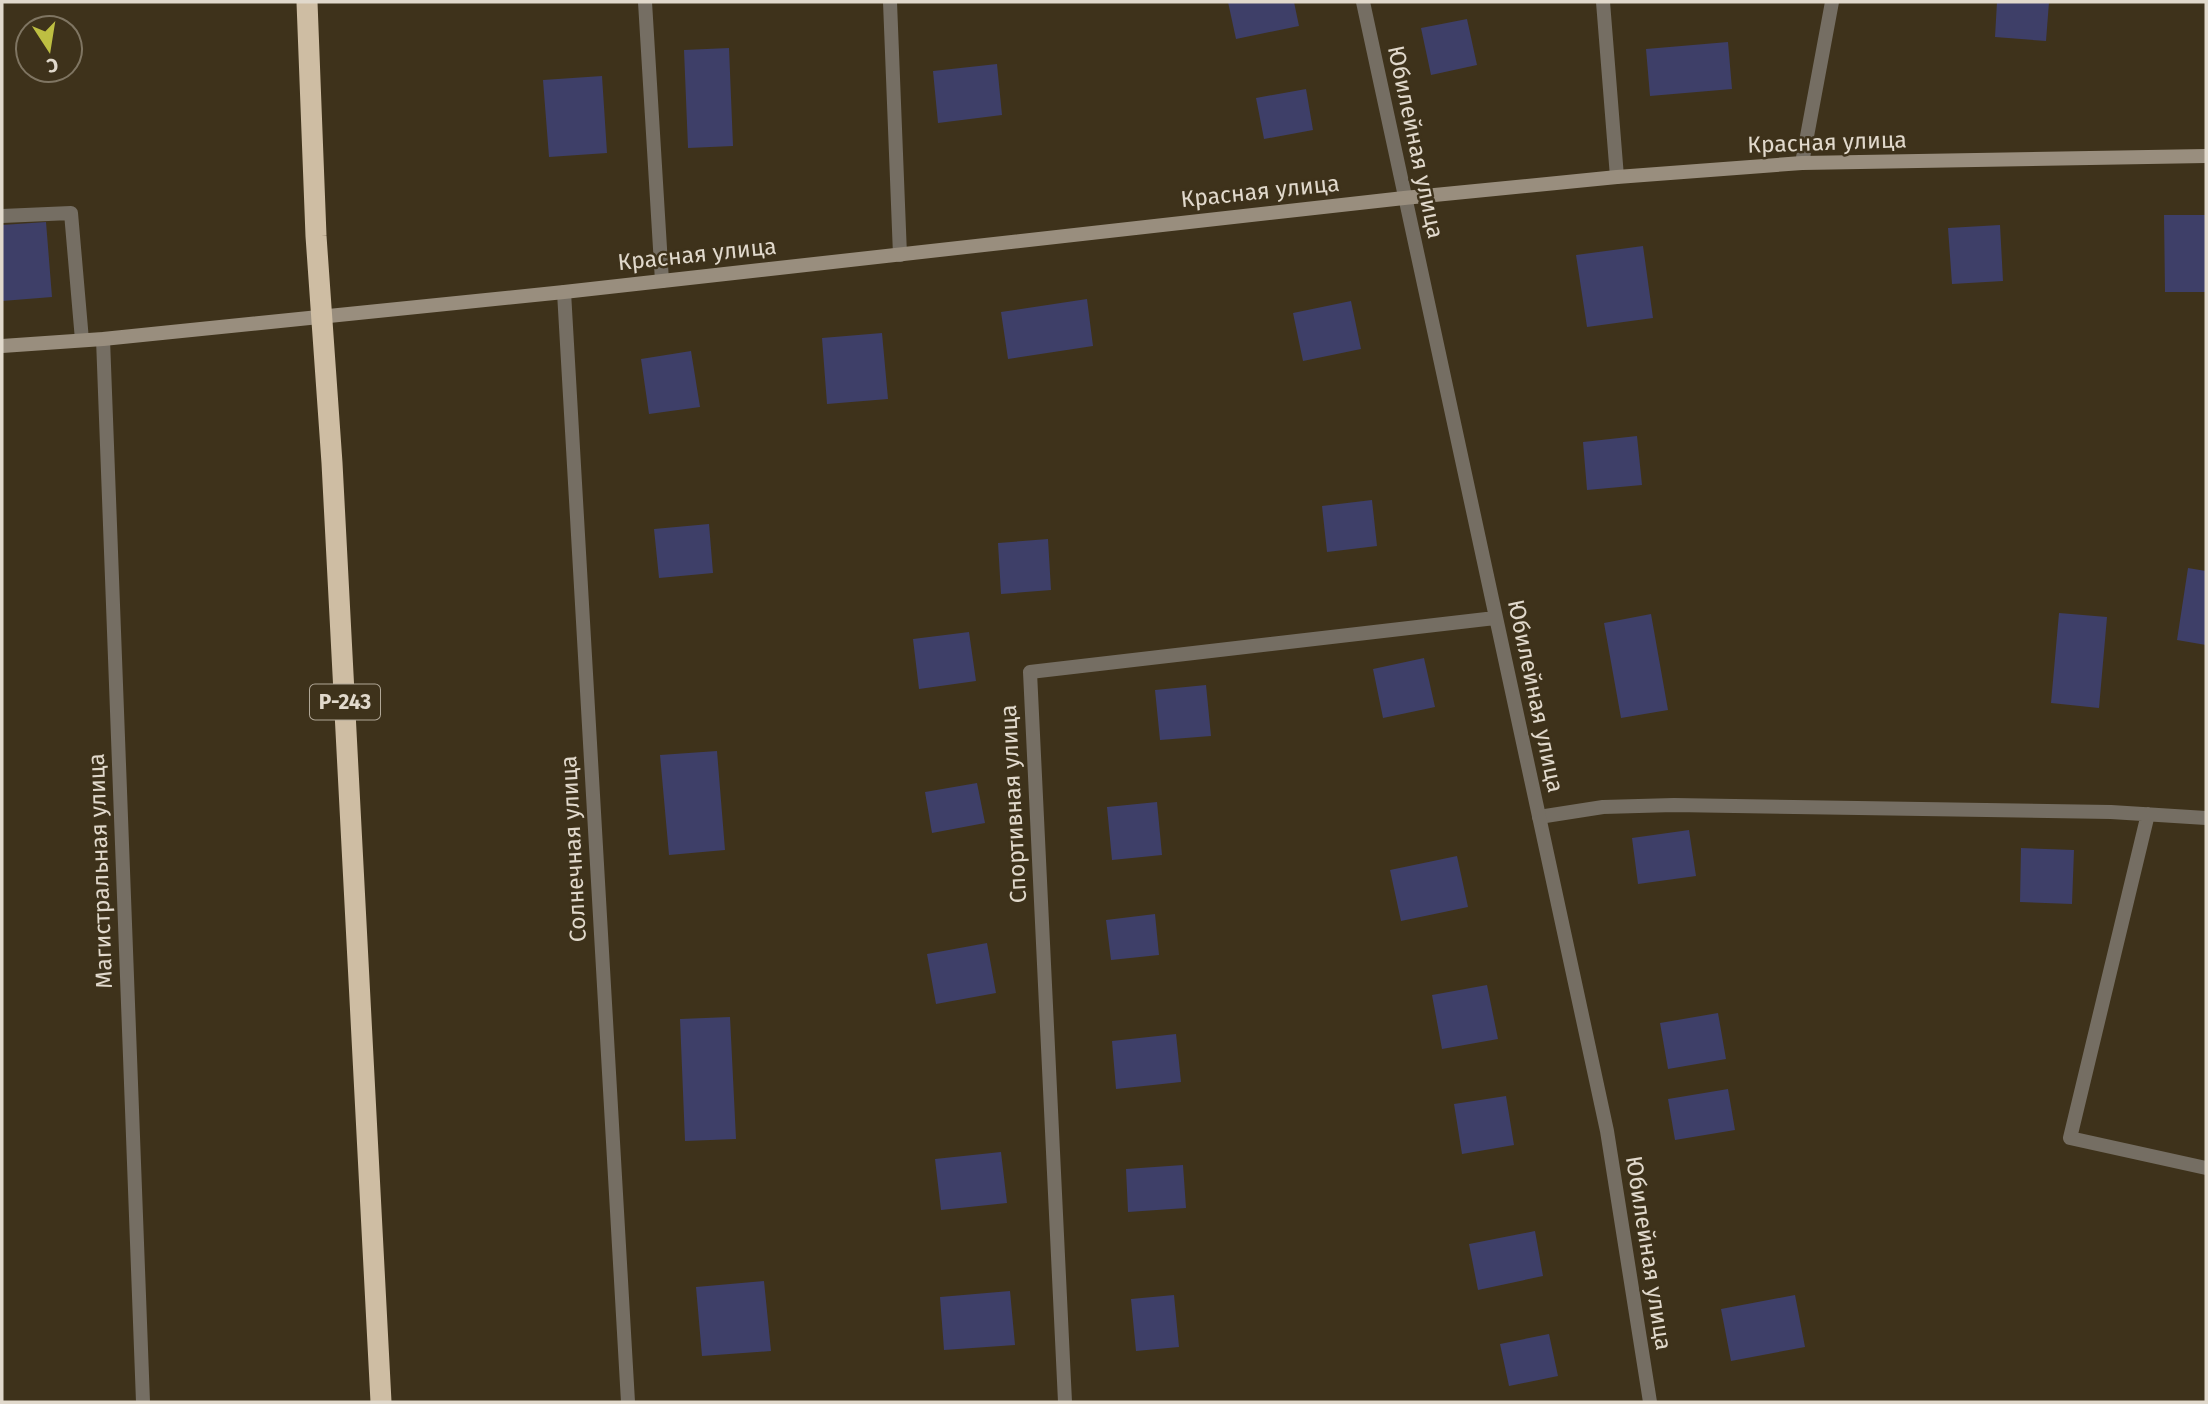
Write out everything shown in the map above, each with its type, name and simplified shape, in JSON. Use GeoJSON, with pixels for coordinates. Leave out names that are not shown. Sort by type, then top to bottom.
{"type":"FeatureCollection","features":[{"type":"Feature","properties":{"kind":"highway","name":"Р-243"},"geometry":{"type":"LineString","coordinates":[[307,2],[316,236],[333,477],[381,1402]]}},
{"type":"Feature","properties":{"kind":"street"},"geometry":{"type":"LineString","coordinates":[[645,2],[662,281]]}},
{"type":"Feature","properties":{"kind":"street"},"geometry":{"type":"LineString","coordinates":[[890,2],[900,255]]}},
{"type":"Feature","properties":{"kind":"street","name":"Юбилейная улица"},"geometry":{"type":"LineString","coordinates":[[1363,2],[1607,1131],[1650,1402]]}},
{"type":"Feature","properties":{"kind":"street"},"geometry":{"type":"LineString","coordinates":[[1603,2],[1617,177]]}},
{"type":"Feature","properties":{"kind":"street"},"geometry":{"type":"LineString","coordinates":[[1802,163],[1832,2]]}},
{"type":"Feature","properties":{"kind":"street","name":"Красная улица"},"geometry":{"type":"LineString","coordinates":[[2,346],[103,339],[564,292],[1404,198],[1617,177],[1802,163],[2206,156]]}},
{"type":"Feature","properties":{"kind":"street"},"geometry":{"type":"LineString","coordinates":[[2,216],[71,213],[82,340]]}},
{"type":"Feature","properties":{"kind":"street","name":"Солнечная улица"},"geometry":{"type":"LineString","coordinates":[[564,292],[628,1402]]}},
{"type":"Feature","properties":{"kind":"street","name":"Магистральная улица"},"geometry":{"type":"LineString","coordinates":[[103,339],[143,1402]]}},
{"type":"Feature","properties":{"kind":"street","name":"Спортивная улица"},"geometry":{"type":"LineString","coordinates":[[1065,1402],[1030,672],[1495,618]]}},
{"type":"Feature","properties":{"kind":"street"},"geometry":{"type":"LineString","coordinates":[[1539,817],[1604,807],[1674,805],[2148,814],[2206,818]]}},
{"type":"Feature","properties":{"kind":"street"},"geometry":{"type":"LineString","coordinates":[[2148,814],[2070,1138],[2206,1168]]}},
{"type":"Feature","properties":{"kind":"building"},"geometry":{"type":"Polygon","coordinates":[[[1228,2],[1294,2],[1299,26],[1236,39],[1228,2]]]}},
{"type":"Feature","properties":{"kind":"building"},"geometry":{"type":"Polygon","coordinates":[[[1997,2],[2049,2],[2046,41],[1995,37],[1997,2]]]}},
{"type":"Feature","properties":{"kind":"building"},"geometry":{"type":"Polygon","coordinates":[[[1467,19],[1477,65],[1431,75],[1421,28],[1467,19]]]}},
{"type":"Feature","properties":{"kind":"building"},"geometry":{"type":"Polygon","coordinates":[[[1728,42],[1732,89],[1650,96],[1646,49],[1728,42]]]}},
{"type":"Feature","properties":{"kind":"building"},"geometry":{"type":"Polygon","coordinates":[[[729,48],[733,146],[688,148],[684,50],[729,48]]]}},
{"type":"Feature","properties":{"kind":"building"},"geometry":{"type":"Polygon","coordinates":[[[997,64],[1002,115],[938,123],[933,71],[997,64]]]}},
{"type":"Feature","properties":{"kind":"building"},"geometry":{"type":"Polygon","coordinates":[[[602,76],[607,153],[549,157],[543,80],[602,76]]]}},
{"type":"Feature","properties":{"kind":"building"},"geometry":{"type":"Polygon","coordinates":[[[1306,89],[1313,130],[1264,139],[1256,98],[1306,89]]]}},
{"type":"Feature","properties":{"kind":"building"},"geometry":{"type":"Polygon","coordinates":[[[2164,215],[2206,215],[2206,292],[2165,292],[2164,215]]]}},
{"type":"Feature","properties":{"kind":"building"},"geometry":{"type":"Polygon","coordinates":[[[46,222],[52,297],[2,301],[2,225],[46,222]]]}},
{"type":"Feature","properties":{"kind":"building"},"geometry":{"type":"Polygon","coordinates":[[[2000,225],[2003,281],[1952,284],[1948,228],[2000,225]]]}},
{"type":"Feature","properties":{"kind":"building"},"geometry":{"type":"Polygon","coordinates":[[[1643,246],[1653,318],[1587,327],[1576,255],[1643,246]]]}},
{"type":"Feature","properties":{"kind":"building"},"geometry":{"type":"Polygon","coordinates":[[[1087,299],[1093,346],[1008,359],[1001,312],[1087,299]]]}},
{"type":"Feature","properties":{"kind":"building"},"geometry":{"type":"Polygon","coordinates":[[[1351,301],[1361,349],[1303,361],[1293,313],[1351,301]]]}},
{"type":"Feature","properties":{"kind":"building"},"geometry":{"type":"Polygon","coordinates":[[[882,333],[888,399],[827,404],[822,338],[882,333]]]}},
{"type":"Feature","properties":{"kind":"building"},"geometry":{"type":"Polygon","coordinates":[[[691,351],[700,407],[649,414],[641,359],[691,351]]]}},
{"type":"Feature","properties":{"kind":"building"},"geometry":{"type":"Polygon","coordinates":[[[1637,436],[1642,485],[1587,490],[1583,442],[1637,436]]]}},
{"type":"Feature","properties":{"kind":"building"},"geometry":{"type":"Polygon","coordinates":[[[1372,500],[1377,546],[1327,552],[1322,506],[1372,500]]]}},
{"type":"Feature","properties":{"kind":"building"},"geometry":{"type":"Polygon","coordinates":[[[709,524],[713,573],[659,578],[654,529],[709,524]]]}},
{"type":"Feature","properties":{"kind":"building"},"geometry":{"type":"Polygon","coordinates":[[[1048,539],[1051,590],[1001,594],[998,543],[1048,539]]]}},
{"type":"Feature","properties":{"kind":"building"},"geometry":{"type":"Polygon","coordinates":[[[2188,568],[2206,571],[2206,645],[2177,640],[2188,568]]]}},
{"type":"Feature","properties":{"kind":"building"},"geometry":{"type":"Polygon","coordinates":[[[2059,613],[2107,617],[2099,708],[2051,703],[2059,613]]]}},
{"type":"Feature","properties":{"kind":"building"},"geometry":{"type":"Polygon","coordinates":[[[1651,614],[1668,710],[1621,718],[1604,623],[1651,614]]]}},
{"type":"Feature","properties":{"kind":"building"},"geometry":{"type":"Polygon","coordinates":[[[969,632],[976,681],[919,689],[913,639],[969,632]]]}},
{"type":"Feature","properties":{"kind":"building"},"geometry":{"type":"Polygon","coordinates":[[[1424,658],[1435,707],[1383,718],[1373,669],[1424,658]]]}},
{"type":"Feature","properties":{"kind":"building"},"geometry":{"type":"Polygon","coordinates":[[[1206,685],[1211,736],[1160,740],[1155,690],[1206,685]]]}},
{"type":"Feature","properties":{"kind":"building"},"geometry":{"type":"Polygon","coordinates":[[[717,751],[725,850],[669,855],[660,755],[717,751]]]}},
{"type":"Feature","properties":{"kind":"building"},"geometry":{"type":"Polygon","coordinates":[[[977,783],[985,823],[932,833],[925,792],[977,783]]]}},
{"type":"Feature","properties":{"kind":"building"},"geometry":{"type":"Polygon","coordinates":[[[1157,802],[1162,855],[1112,860],[1107,807],[1157,802]]]}},
{"type":"Feature","properties":{"kind":"building"},"geometry":{"type":"Polygon","coordinates":[[[1689,830],[1696,876],[1638,884],[1632,838],[1689,830]]]}},
{"type":"Feature","properties":{"kind":"building"},"geometry":{"type":"Polygon","coordinates":[[[2021,848],[2074,850],[2072,904],[2020,902],[2021,848]]]}},
{"type":"Feature","properties":{"kind":"building"},"geometry":{"type":"Polygon","coordinates":[[[1457,856],[1468,907],[1401,921],[1390,870],[1457,856]]]}},
{"type":"Feature","properties":{"kind":"building"},"geometry":{"type":"Polygon","coordinates":[[[1155,914],[1159,955],[1111,960],[1106,920],[1155,914]]]}},
{"type":"Feature","properties":{"kind":"building"},"geometry":{"type":"Polygon","coordinates":[[[987,943],[996,993],[936,1004],[927,954],[987,943]]]}},
{"type":"Feature","properties":{"kind":"building"},"geometry":{"type":"Polygon","coordinates":[[[1487,985],[1498,1039],[1442,1049],[1432,995],[1487,985]]]}},
{"type":"Feature","properties":{"kind":"building"},"geometry":{"type":"Polygon","coordinates":[[[1718,1013],[1726,1059],[1668,1069],[1660,1023],[1718,1013]]]}},
{"type":"Feature","properties":{"kind":"building"},"geometry":{"type":"Polygon","coordinates":[[[730,1017],[736,1139],[685,1141],[680,1019],[730,1017]]]}},
{"type":"Feature","properties":{"kind":"building"},"geometry":{"type":"Polygon","coordinates":[[[1176,1034],[1181,1082],[1116,1089],[1112,1041],[1176,1034]]]}},
{"type":"Feature","properties":{"kind":"building"},"geometry":{"type":"Polygon","coordinates":[[[1728,1089],[1735,1130],[1675,1140],[1668,1099],[1728,1089]]]}},
{"type":"Feature","properties":{"kind":"building"},"geometry":{"type":"Polygon","coordinates":[[[1506,1096],[1514,1145],[1462,1154],[1454,1104],[1506,1096]]]}},
{"type":"Feature","properties":{"kind":"building"},"geometry":{"type":"Polygon","coordinates":[[[1001,1152],[1007,1203],[941,1210],[935,1159],[1001,1152]]]}},
{"type":"Feature","properties":{"kind":"building"},"geometry":{"type":"Polygon","coordinates":[[[1183,1165],[1186,1208],[1128,1212],[1126,1169],[1183,1165]]]}},
{"type":"Feature","properties":{"kind":"building"},"geometry":{"type":"Polygon","coordinates":[[[1535,1231],[1543,1276],[1478,1290],[1469,1244],[1535,1231]]]}},
{"type":"Feature","properties":{"kind":"building"},"geometry":{"type":"Polygon","coordinates":[[[764,1281],[771,1351],[702,1356],[696,1287],[764,1281]]]}},
{"type":"Feature","properties":{"kind":"building"},"geometry":{"type":"Polygon","coordinates":[[[1010,1291],[1015,1345],[944,1350],[940,1297],[1010,1291]]]}},
{"type":"Feature","properties":{"kind":"building"},"geometry":{"type":"Polygon","coordinates":[[[1174,1295],[1179,1347],[1136,1351],[1131,1299],[1174,1295]]]}},
{"type":"Feature","properties":{"kind":"building"},"geometry":{"type":"Polygon","coordinates":[[[1795,1295],[1805,1347],[1731,1361],[1721,1309],[1795,1295]]]}},
{"type":"Feature","properties":{"kind":"building"},"geometry":{"type":"Polygon","coordinates":[[[1549,1334],[1558,1376],[1509,1386],[1500,1344],[1549,1334]]]}}]}
